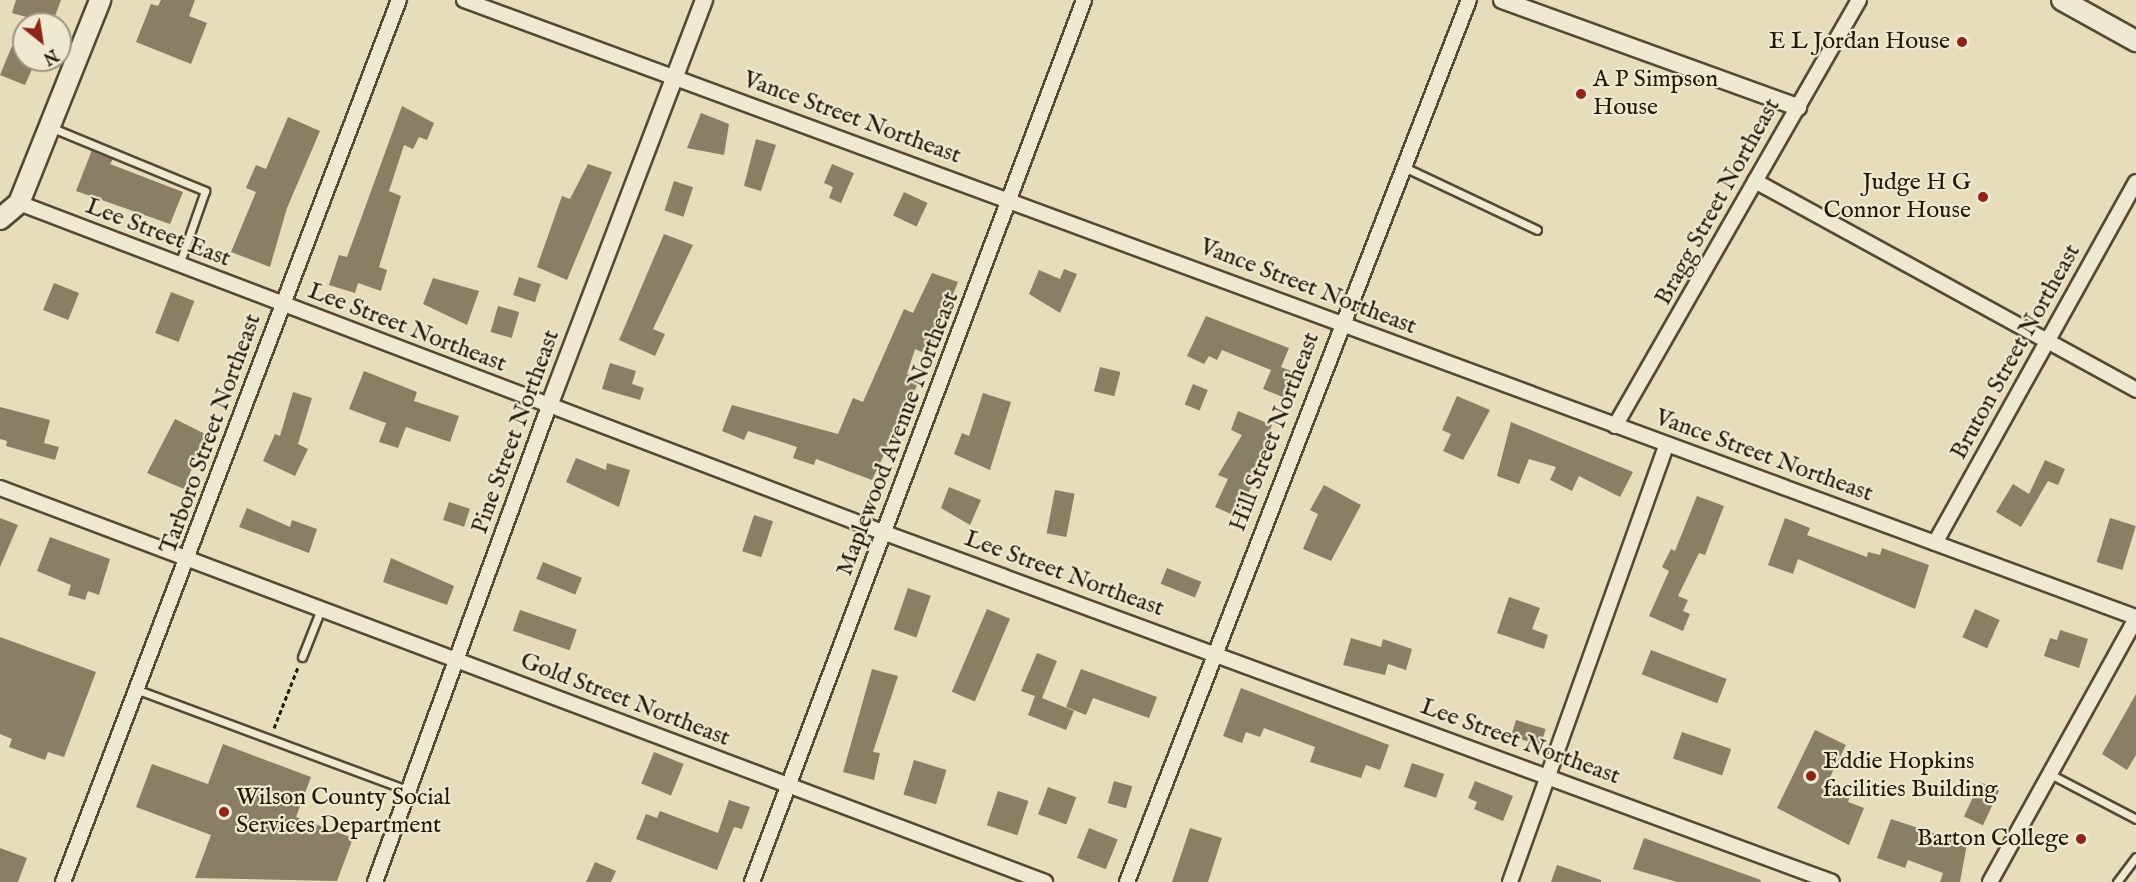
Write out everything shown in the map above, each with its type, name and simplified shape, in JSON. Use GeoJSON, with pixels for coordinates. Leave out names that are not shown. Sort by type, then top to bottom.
{"type":"FeatureCollection","features":[{"type":"Feature","properties":{"kind":"main road"},"geometry":{"type":"LineString","coordinates":[[0,219],[19,202],[100,0]]}},
{"type":"Feature","properties":{"kind":"main road"},"geometry":{"type":"LineString","coordinates":[[2062,0],[2136,41]]}},
{"type":"Feature","properties":{"kind":"street","name":"Tarboro Street Northeast"},"geometry":{"type":"LineString","coordinates":[[63,882],[189,559],[282,304],[399,0]]}},
{"type":"Feature","properties":{"kind":"street","name":"Vance Street Northeast"},"geometry":{"type":"LineString","coordinates":[[464,0],[1012,200],[1340,324],[2136,618]]}},
{"type":"Feature","properties":{"kind":"street","name":"Pine Street Northeast"},"geometry":{"type":"LineString","coordinates":[[377,882],[549,406],[704,0]]}},
{"type":"Feature","properties":{"kind":"street","name":"Maplewood Avenue Northeast"},"geometry":{"type":"LineString","coordinates":[[752,882],[1012,200],[1084,0]]}},
{"type":"Feature","properties":{"kind":"street","name":"Hill Street Northeast"},"geometry":{"type":"LineString","coordinates":[[1127,882],[1401,166],[1468,0]]}},
{"type":"Feature","properties":{"kind":"street"},"geometry":{"type":"LineString","coordinates":[[1502,0],[1798,107]]}},
{"type":"Feature","properties":{"kind":"street","name":"Bragg Street Northeast"},"geometry":{"type":"LineString","coordinates":[[1615,426],[1859,0]]}},
{"type":"Feature","properties":{"kind":"street"},"geometry":{"type":"LineString","coordinates":[[1755,181],[2136,390]]}},
{"type":"Feature","properties":{"kind":"street","name":"Bruton Street Northeast"},"geometry":{"type":"LineString","coordinates":[[1935,543],[2136,182]]}},
{"type":"Feature","properties":{"kind":"street","name":"Lee Street East"},"geometry":{"type":"LineString","coordinates":[[19,202],[282,304]]}},
{"type":"Feature","properties":{"kind":"street","name":"Lee Street Northeast"},"geometry":{"type":"LineString","coordinates":[[282,304],[885,534],[1215,653],[1832,882]]}},
{"type":"Feature","properties":{"kind":"street"},"geometry":{"type":"LineString","coordinates":[[1510,882],[1667,444]]}},
{"type":"Feature","properties":{"kind":"street","name":"Gold Street Northeast"},"geometry":{"type":"LineString","coordinates":[[0,488],[1045,882]]}},
{"type":"Feature","properties":{"kind":"street"},"geometry":{"type":"LineString","coordinates":[[1990,882],[2136,618]]}},
{"type":"Feature","properties":{"kind":"lane"},"geometry":{"type":"LineString","coordinates":[[50,127],[205,190],[179,265]]}},
{"type":"Feature","properties":{"kind":"lane"},"geometry":{"type":"LineString","coordinates":[[1401,166],[1537,230]]}},
{"type":"Feature","properties":{"kind":"lane"},"geometry":{"type":"LineString","coordinates":[[302,657],[321,609]]}},
{"type":"Feature","properties":{"kind":"lane"},"geometry":{"type":"LineString","coordinates":[[138,690],[410,790]]}},
{"type":"Feature","properties":{"kind":"lane"},"geometry":{"type":"LineString","coordinates":[[2050,774],[2136,819]]}},
{"type":"Feature","properties":{"kind":"lane"},"geometry":{"type":"LineString","coordinates":[[2117,882],[2135,860]]}},
{"type":"Feature","properties":{"kind":"path"},"geometry":{"type":"LineString","coordinates":[[270,739],[302,657]]}},
{"type":"Feature","properties":{"kind":"building"},"geometry":{"type":"Polygon","coordinates":[[[16,0],[61,0],[56,12],[12,12],[16,0]]]}},
{"type":"Feature","properties":{"kind":"building"},"geometry":{"type":"Polygon","coordinates":[[[161,0],[195,0],[189,16],[207,23],[191,64],[136,42],[151,4],[158,6],[161,0]]]}},
{"type":"Feature","properties":{"kind":"building"},"geometry":{"type":"Polygon","coordinates":[[[12,46],[12,72],[31,72],[25,85],[0,75],[12,46]]]}},
{"type":"Feature","properties":{"kind":"building"},"geometry":{"type":"Polygon","coordinates":[[[402,106],[434,123],[427,140],[419,137],[413,149],[404,145],[389,191],[401,196],[379,267],[387,270],[381,291],[358,283],[355,293],[329,285],[339,255],[347,257],[402,106]]]}},
{"type":"Feature","properties":{"kind":"building"},"geometry":{"type":"Polygon","coordinates":[[[701,113],[729,124],[724,155],[687,148],[701,113]]]}},
{"type":"Feature","properties":{"kind":"building"},"geometry":{"type":"Polygon","coordinates":[[[288,117],[320,131],[287,208],[270,267],[231,252],[256,192],[246,188],[256,165],[266,169],[288,117]]]}},
{"type":"Feature","properties":{"kind":"building"},"geometry":{"type":"Polygon","coordinates":[[[756,139],[776,145],[761,191],[744,186],[756,139]]]}},
{"type":"Feature","properties":{"kind":"building"},"geometry":{"type":"Polygon","coordinates":[[[92,150],[113,159],[110,164],[183,192],[170,224],[76,191],[92,150]]]}},
{"type":"Feature","properties":{"kind":"building"},"geometry":{"type":"Polygon","coordinates":[[[588,164],[612,172],[567,280],[537,267],[562,196],[570,199],[588,164]]]}},
{"type":"Feature","properties":{"kind":"building"},"geometry":{"type":"Polygon","coordinates":[[[832,164],[854,173],[841,203],[829,198],[833,187],[824,183],[832,164]]]}},
{"type":"Feature","properties":{"kind":"building"},"geometry":{"type":"Polygon","coordinates":[[[674,181],[693,187],[683,217],[664,210],[674,181]]]}},
{"type":"Feature","properties":{"kind":"building"},"geometry":{"type":"Polygon","coordinates":[[[904,192],[928,203],[917,227],[893,216],[904,192]]]}},
{"type":"Feature","properties":{"kind":"building"},"geometry":{"type":"Polygon","coordinates":[[[664,234],[693,245],[653,329],[665,334],[655,356],[619,340],[664,234]]]}},
{"type":"Feature","properties":{"kind":"building"},"geometry":{"type":"Polygon","coordinates":[[[1064,269],[1077,274],[1060,313],[1029,294],[1039,270],[1060,279],[1064,269]]]}},
{"type":"Feature","properties":{"kind":"building"},"geometry":{"type":"Polygon","coordinates":[[[932,273],[958,282],[928,355],[915,349],[907,374],[920,379],[872,480],[816,459],[814,465],[793,458],[797,447],[748,431],[744,440],[722,431],[732,405],[838,434],[853,398],[863,402],[904,309],[913,313],[932,273]]]}},
{"type":"Feature","properties":{"kind":"building"},"geometry":{"type":"Polygon","coordinates":[[[519,277],[541,284],[535,302],[513,295],[519,277]]]}},
{"type":"Feature","properties":{"kind":"building"},"geometry":{"type":"Polygon","coordinates":[[[433,278],[479,291],[467,325],[423,304],[433,278]]]}},
{"type":"Feature","properties":{"kind":"building"},"geometry":{"type":"Polygon","coordinates":[[[54,283],[79,293],[68,320],[43,310],[54,283]]]}},
{"type":"Feature","properties":{"kind":"building"},"geometry":{"type":"Polygon","coordinates":[[[171,292],[194,301],[179,342],[155,333],[171,292]]]}},
{"type":"Feature","properties":{"kind":"building"},"geometry":{"type":"Polygon","coordinates":[[[498,306],[519,312],[512,338],[491,332],[498,306]]]}},
{"type":"Feature","properties":{"kind":"building"},"geometry":{"type":"Polygon","coordinates":[[[1206,316],[1289,348],[1281,367],[1296,373],[1285,398],[1263,389],[1271,370],[1222,350],[1217,360],[1209,356],[1204,364],[1187,356],[1206,316]]]}},
{"type":"Feature","properties":{"kind":"building"},"geometry":{"type":"Polygon","coordinates":[[[610,363],[636,371],[632,384],[644,388],[640,400],[602,389],[610,363]]]}},
{"type":"Feature","properties":{"kind":"building"},"geometry":{"type":"Polygon","coordinates":[[[1100,367],[1120,372],[1114,396],[1094,391],[1100,367]]]}},
{"type":"Feature","properties":{"kind":"building"},"geometry":{"type":"Polygon","coordinates":[[[364,371],[417,392],[414,401],[459,416],[450,442],[406,427],[398,448],[379,442],[386,423],[349,409],[364,371]]]}},
{"type":"Feature","properties":{"kind":"building"},"geometry":{"type":"Polygon","coordinates":[[[1193,384],[1208,390],[1200,410],[1185,404],[1193,384]]]}},
{"type":"Feature","properties":{"kind":"building"},"geometry":{"type":"Polygon","coordinates":[[[293,392],[312,398],[298,444],[308,449],[295,476],[263,461],[275,434],[280,436],[293,392]]]}},
{"type":"Feature","properties":{"kind":"building"},"geometry":{"type":"Polygon","coordinates":[[[983,393],[1011,402],[990,470],[954,454],[962,433],[969,436],[983,393]]]}},
{"type":"Feature","properties":{"kind":"building"},"geometry":{"type":"Polygon","coordinates":[[[1457,396],[1490,410],[1463,460],[1443,451],[1451,434],[1442,430],[1457,396]]]}},
{"type":"Feature","properties":{"kind":"building"},"geometry":{"type":"Polygon","coordinates":[[[0,407],[50,420],[44,443],[59,447],[55,460],[6,446],[7,441],[0,439],[0,407]]]}},
{"type":"Feature","properties":{"kind":"building"},"geometry":{"type":"Polygon","coordinates":[[[1238,411],[1272,425],[1268,435],[1273,437],[1238,517],[1215,507],[1228,479],[1218,475],[1242,435],[1231,430],[1238,411]]]}},
{"type":"Feature","properties":{"kind":"building"},"geometry":{"type":"Polygon","coordinates":[[[175,419],[205,434],[184,489],[147,473],[175,419]]]}},
{"type":"Feature","properties":{"kind":"building"},"geometry":{"type":"Polygon","coordinates":[[[1511,422],[1633,472],[1620,497],[1579,476],[1572,491],[1550,480],[1556,467],[1529,459],[1519,484],[1497,476],[1511,422]]]}},
{"type":"Feature","properties":{"kind":"building"},"geometry":{"type":"Polygon","coordinates":[[[576,458],[606,470],[607,463],[630,470],[619,507],[566,482],[576,458]]]}},
{"type":"Feature","properties":{"kind":"building"},"geometry":{"type":"Polygon","coordinates":[[[2045,460],[2065,469],[2058,485],[2048,481],[2021,527],[1996,512],[2013,484],[2029,494],[2045,460]]]}},
{"type":"Feature","properties":{"kind":"building"},"geometry":{"type":"Polygon","coordinates":[[[1324,485],[1361,505],[1331,561],[1303,549],[1318,514],[1310,510],[1324,485]]]}},
{"type":"Feature","properties":{"kind":"building"},"geometry":{"type":"Polygon","coordinates":[[[949,487],[981,500],[970,525],[941,508],[949,487]]]}},
{"type":"Feature","properties":{"kind":"building"},"geometry":{"type":"Polygon","coordinates":[[[1055,490],[1075,494],[1066,537],[1047,533],[1055,490]]]}},
{"type":"Feature","properties":{"kind":"building"},"geometry":{"type":"Polygon","coordinates":[[[1697,496],[1724,506],[1705,555],[1699,553],[1678,596],[1688,600],[1683,611],[1690,614],[1683,631],[1649,616],[1669,571],[1662,567],[1671,549],[1675,551],[1697,496]]]}},
{"type":"Feature","properties":{"kind":"building"},"geometry":{"type":"Polygon","coordinates":[[[449,502],[470,509],[464,527],[443,520],[449,502]]]}},
{"type":"Feature","properties":{"kind":"building"},"geometry":{"type":"Polygon","coordinates":[[[247,508],[290,527],[292,520],[317,529],[309,553],[239,527],[247,508]]]}},
{"type":"Feature","properties":{"kind":"building"},"geometry":{"type":"Polygon","coordinates":[[[754,515],[773,521],[761,557],[742,551],[754,515]]]}},
{"type":"Feature","properties":{"kind":"building"},"geometry":{"type":"Polygon","coordinates":[[[0,518],[18,525],[0,567],[0,518]]]}},
{"type":"Feature","properties":{"kind":"building"},"geometry":{"type":"Polygon","coordinates":[[[1785,518],[1810,528],[1807,535],[1867,557],[1868,552],[1880,555],[1882,548],[1929,565],[1915,609],[1798,559],[1793,574],[1768,565],[1785,518]]]}},
{"type":"Feature","properties":{"kind":"building"},"geometry":{"type":"Polygon","coordinates":[[[2110,518],[2136,526],[2122,570],[2097,562],[2110,518]]]}},
{"type":"Feature","properties":{"kind":"building"},"geometry":{"type":"Polygon","coordinates":[[[50,537],[110,559],[99,595],[88,591],[85,600],[68,595],[71,585],[37,571],[50,537]]]}},
{"type":"Feature","properties":{"kind":"building"},"geometry":{"type":"Polygon","coordinates":[[[391,558],[454,586],[447,605],[383,582],[391,558]]]}},
{"type":"Feature","properties":{"kind":"building"},"geometry":{"type":"Polygon","coordinates":[[[543,562],[582,578],[575,594],[536,579],[543,562]]]}},
{"type":"Feature","properties":{"kind":"building"},"geometry":{"type":"Polygon","coordinates":[[[1167,568],[1201,582],[1195,598],[1161,584],[1167,568]]]}},
{"type":"Feature","properties":{"kind":"building"},"geometry":{"type":"Polygon","coordinates":[[[908,588],[931,596],[916,637],[894,630],[908,588]]]}},
{"type":"Feature","properties":{"kind":"building"},"geometry":{"type":"Polygon","coordinates":[[[1509,597],[1540,608],[1532,629],[1548,635],[1544,649],[1497,633],[1509,597]]]}},
{"type":"Feature","properties":{"kind":"building"},"geometry":{"type":"Polygon","coordinates":[[[987,609],[1010,619],[975,702],[952,692],[987,609]]]}},
{"type":"Feature","properties":{"kind":"building"},"geometry":{"type":"Polygon","coordinates":[[[1975,609],[2000,620],[1987,648],[1962,637],[1975,609]]]}},
{"type":"Feature","properties":{"kind":"building"},"geometry":{"type":"Polygon","coordinates":[[[520,610],[577,630],[570,650],[513,631],[520,610]]]}},
{"type":"Feature","properties":{"kind":"building"},"geometry":{"type":"Polygon","coordinates":[[[2060,630],[2088,639],[2079,668],[2044,656],[2050,638],[2057,640],[2060,630]]]}},
{"type":"Feature","properties":{"kind":"building"},"geometry":{"type":"Polygon","coordinates":[[[0,637],[96,672],[64,757],[48,752],[45,760],[9,747],[12,739],[0,734],[0,637]]]}},
{"type":"Feature","properties":{"kind":"building"},"geometry":{"type":"Polygon","coordinates":[[[1351,638],[1381,647],[1383,639],[1412,649],[1406,670],[1388,664],[1385,675],[1343,665],[1351,638]]]}},
{"type":"Feature","properties":{"kind":"building"},"geometry":{"type":"Polygon","coordinates":[[[1651,650],[1727,679],[1717,703],[1642,674],[1651,650]]]}},
{"type":"Feature","properties":{"kind":"building"},"geometry":{"type":"Polygon","coordinates":[[[1037,653],[1057,661],[1042,698],[1074,711],[1066,730],[1028,715],[1035,696],[1021,691],[1037,653]]]}},
{"type":"Feature","properties":{"kind":"building"},"geometry":{"type":"Polygon","coordinates":[[[872,669],[898,676],[873,752],[880,753],[874,780],[843,772],[872,669]]]}},
{"type":"Feature","properties":{"kind":"building"},"geometry":{"type":"Polygon","coordinates":[[[1081,669],[1157,697],[1149,718],[1093,698],[1086,715],[1066,707],[1081,669]]]}},
{"type":"Feature","properties":{"kind":"building"},"geometry":{"type":"Polygon","coordinates":[[[1241,688],[1389,745],[1380,770],[1366,765],[1361,778],[1310,762],[1315,747],[1264,728],[1260,737],[1246,732],[1242,743],[1223,736],[1241,688]]]}},
{"type":"Feature","properties":{"kind":"building"},"geometry":{"type":"Polygon","coordinates":[[[2136,694],[2136,755],[2127,770],[2102,754],[2136,694]]]}},
{"type":"Feature","properties":{"kind":"building"},"geometry":{"type":"Polygon","coordinates":[[[1516,720],[1546,729],[1541,745],[1511,736],[1516,720]]]}},
{"type":"Feature","properties":{"kind":"building","name":"Eddie Hopkins facilities Building"},"geometry":{"type":"Polygon","coordinates":[[[1815,730],[1846,745],[1826,785],[1851,794],[1848,802],[1864,808],[1849,845],[1777,808],[1815,730]]]}},
{"type":"Feature","properties":{"kind":"building"},"geometry":{"type":"Polygon","coordinates":[[[1682,732],[1731,749],[1722,775],[1673,758],[1682,732]]]}},
{"type":"Feature","properties":{"kind":"building","name":"Wilson County Social Services Department"},"geometry":{"type":"Polygon","coordinates":[[[223,744],[311,777],[296,817],[353,838],[337,881],[195,878],[211,835],[136,807],[152,764],[208,784],[223,744]]]}},
{"type":"Feature","properties":{"kind":"building"},"geometry":{"type":"Polygon","coordinates":[[[654,752],[684,764],[671,796],[641,784],[654,752]]]}},
{"type":"Feature","properties":{"kind":"building"},"geometry":{"type":"Polygon","coordinates":[[[914,760],[947,770],[936,804],[903,794],[914,760]]]}},
{"type":"Feature","properties":{"kind":"building"},"geometry":{"type":"Polygon","coordinates":[[[1412,763],[1444,774],[1436,798],[1404,787],[1412,763]]]}},
{"type":"Feature","properties":{"kind":"building"},"geometry":{"type":"Polygon","coordinates":[[[1114,781],[1132,786],[1126,808],[1108,803],[1114,781]]]}},
{"type":"Feature","properties":{"kind":"building"},"geometry":{"type":"Polygon","coordinates":[[[1475,781],[1513,796],[1503,821],[1474,809],[1477,802],[1468,798],[1475,781]]]}},
{"type":"Feature","properties":{"kind":"building"},"geometry":{"type":"Polygon","coordinates":[[[1980,782],[1999,791],[1983,825],[1964,816],[1980,782]]]}},
{"type":"Feature","properties":{"kind":"building"},"geometry":{"type":"Polygon","coordinates":[[[1048,787],[1076,797],[1066,825],[1038,814],[1048,787]]]}},
{"type":"Feature","properties":{"kind":"building"},"geometry":{"type":"Polygon","coordinates":[[[998,791],[1028,801],[1017,835],[987,825],[998,791]]]}},
{"type":"Feature","properties":{"kind":"building"},"geometry":{"type":"Polygon","coordinates":[[[729,800],[750,807],[742,829],[734,827],[717,870],[636,839],[646,814],[657,818],[660,811],[718,833],[729,800]]]}},
{"type":"Feature","properties":{"kind":"building"},"geometry":{"type":"Polygon","coordinates":[[[1891,819],[1967,844],[1960,882],[1940,882],[1943,873],[1908,860],[1905,868],[1877,858],[1891,819]]]}},
{"type":"Feature","properties":{"kind":"building"},"geometry":{"type":"Polygon","coordinates":[[[1089,828],[1118,840],[1106,869],[1077,858],[1089,828]]]}},
{"type":"Feature","properties":{"kind":"building"},"geometry":{"type":"Polygon","coordinates":[[[1190,828],[1222,838],[1208,882],[1172,882],[1190,828]]]}},
{"type":"Feature","properties":{"kind":"building"},"geometry":{"type":"Polygon","coordinates":[[[1644,838],[1761,880],[1760,882],[1677,882],[1633,869],[1644,838]]]}},
{"type":"Feature","properties":{"kind":"building"},"geometry":{"type":"Polygon","coordinates":[[[0,848],[27,858],[18,882],[0,882],[0,848]]]}},
{"type":"Feature","properties":{"kind":"building"},"geometry":{"type":"Polygon","coordinates":[[[595,862],[616,871],[611,882],[586,882],[595,862]]]}},
{"type":"Feature","properties":{"kind":"building"},"geometry":{"type":"Polygon","coordinates":[[[1557,865],[1601,880],[1601,882],[1551,882],[1557,865]]]}},
{"type":"Feature","properties":{"kind":"place","name":"E L Jordan House"},"geometry":{"type":"Point","coordinates":[1962,42]}},
{"type":"Feature","properties":{"kind":"place","name":"A P Simpson House"},"geometry":{"type":"Point","coordinates":[1581,94]}},
{"type":"Feature","properties":{"kind":"place","name":"Judge H G Connor House"},"geometry":{"type":"Point","coordinates":[1983,197]}},
{"type":"Feature","properties":{"kind":"place","name":"Eddie Hopkins facilities Building"},"geometry":{"type":"Point","coordinates":[1811,776]}},
{"type":"Feature","properties":{"kind":"place","name":"Wilson County Social Services Department"},"geometry":{"type":"Point","coordinates":[224,812]}},
{"type":"Feature","properties":{"kind":"place","name":"Barton College"},"geometry":{"type":"Point","coordinates":[2081,839]}}]}
